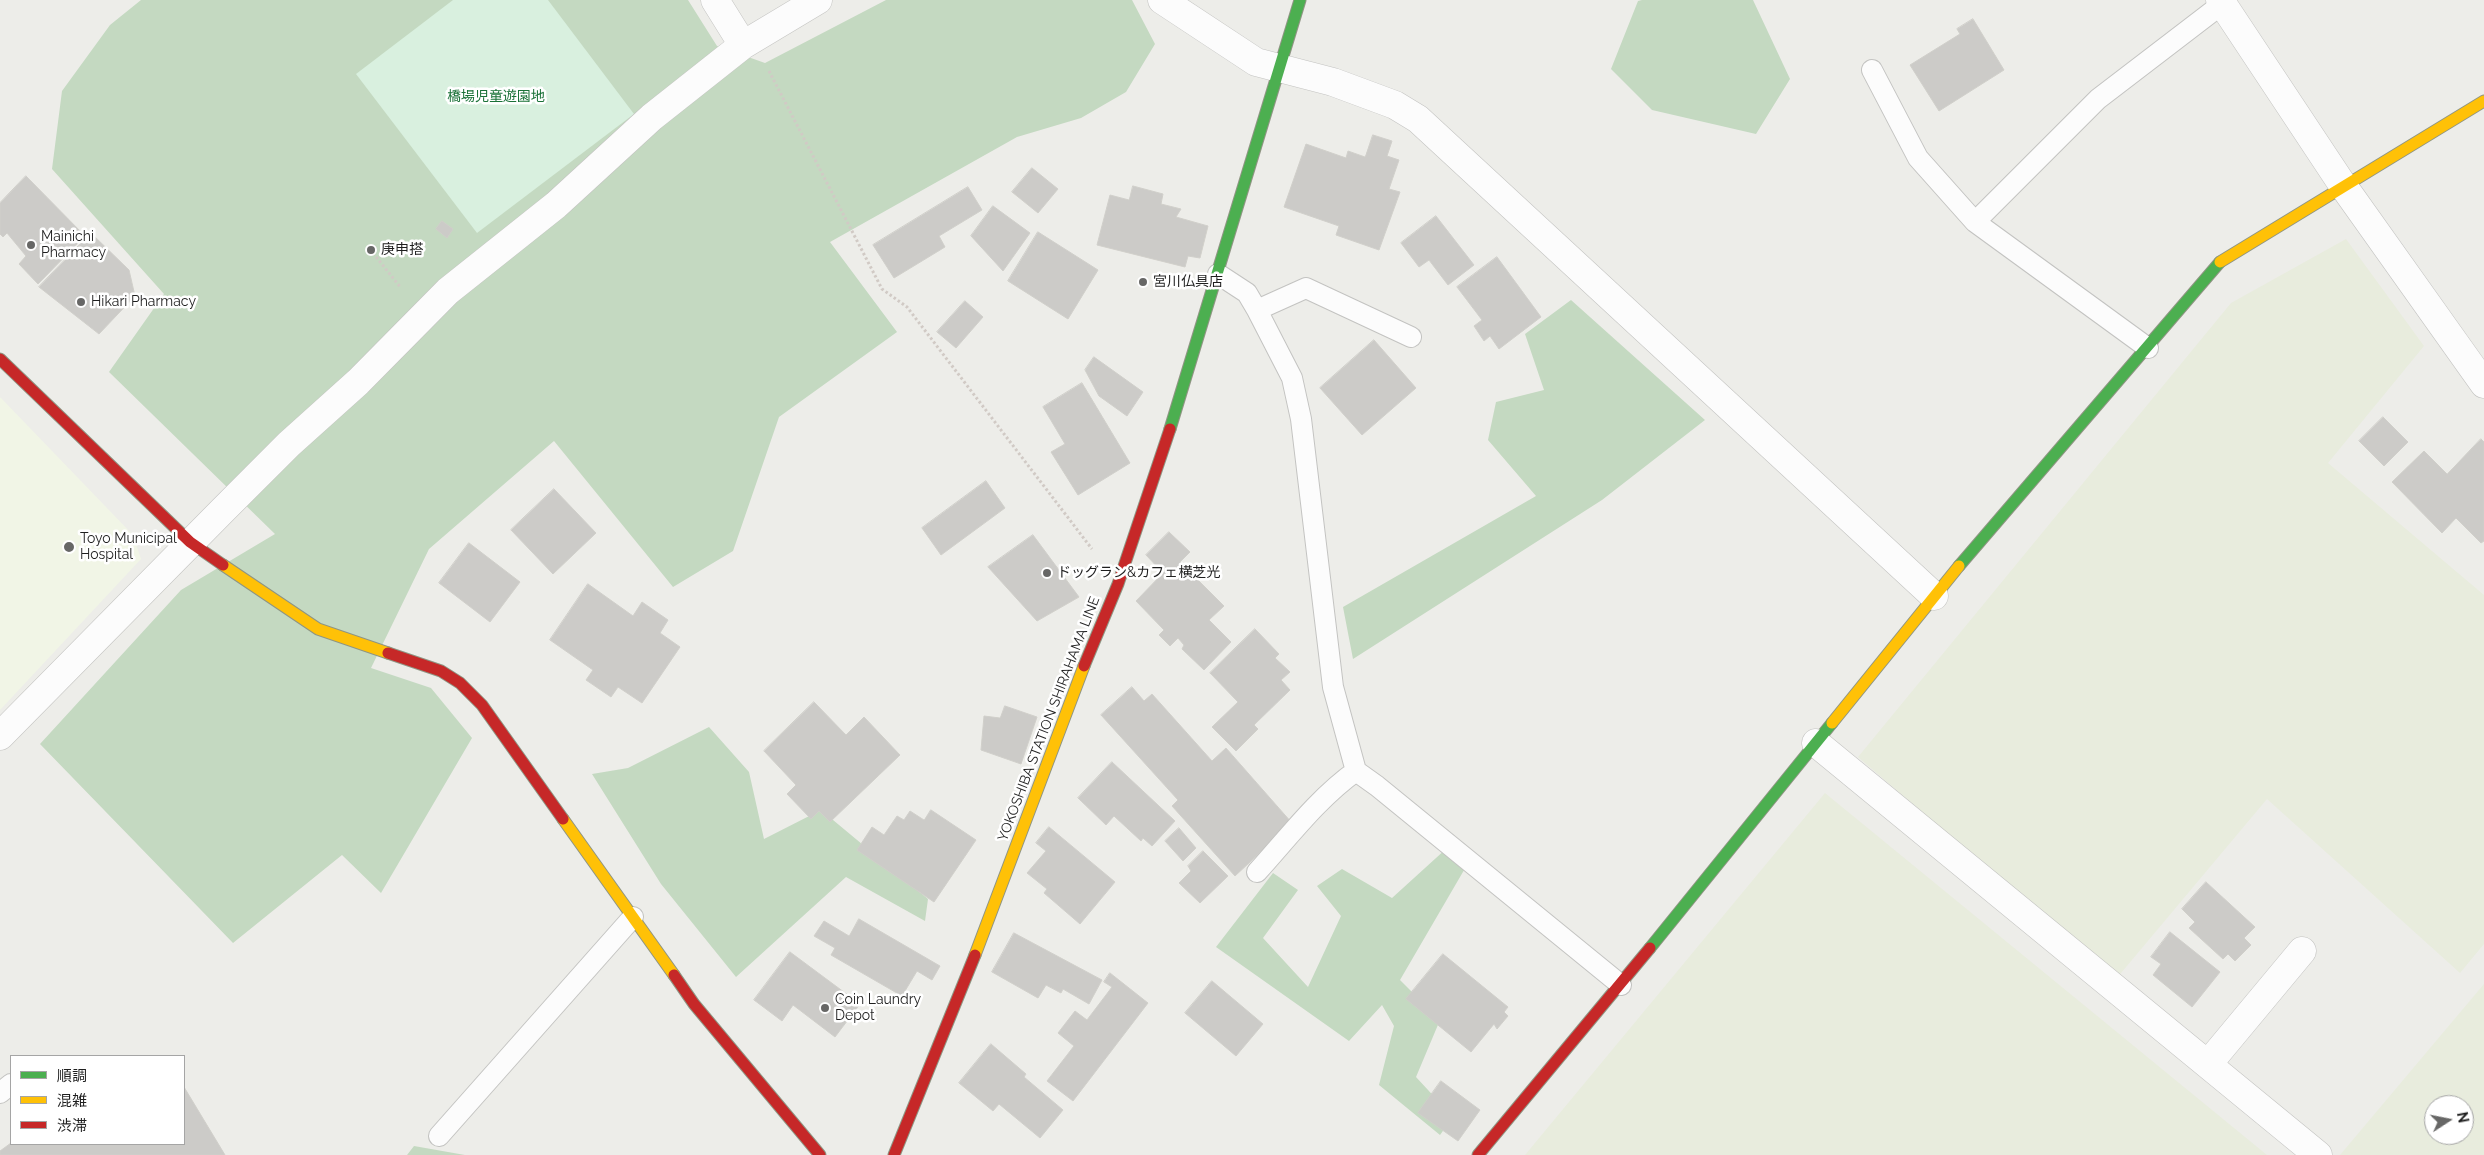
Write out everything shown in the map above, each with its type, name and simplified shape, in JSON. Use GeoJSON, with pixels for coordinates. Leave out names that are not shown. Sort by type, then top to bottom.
{"type":"FeatureCollection","features":[{"type":"Feature","properties":{"kind":"street"},"geometry":{"type":"LineString","coordinates":[[715,0],[742,45]]}},
{"type":"Feature","properties":{"kind":"street"},"geometry":{"type":"LineString","coordinates":[[0,736],[190,542],[289,444],[358,382],[448,291],[556,205],[652,117],[742,45],[818,0]]}},
{"type":"Feature","properties":{"kind":"street"},"geometry":{"type":"LineString","coordinates":[[1162,0],[1256,62],[1333,82],[1395,105],[1418,119],[1934,596]]}},
{"type":"Feature","properties":{"kind":"street","name":"YOKOSHIBA STATION SHIRAHAMA LINE"},"geometry":{"type":"LineString","coordinates":[[894,1155],[981,941],[1060,726],[1118,584],[1175,413],[1300,0]]}},
{"type":"Feature","properties":{"kind":"street"},"geometry":{"type":"LineString","coordinates":[[2221,2],[2344,187],[2484,384]]}},
{"type":"Feature","properties":{"kind":"street"},"geometry":{"type":"LineString","coordinates":[[1478,1155],[1621,985],[1934,596],[2222,260],[2484,102]]}},
{"type":"Feature","properties":{"kind":"street"},"geometry":{"type":"LineString","coordinates":[[0,359],[190,542],[318,629],[441,671],[460,683],[482,704],[694,1004],[820,1155]]}},
{"type":"Feature","properties":{"kind":"street"},"geometry":{"type":"LineString","coordinates":[[1816,743],[2318,1155]]}},
{"type":"Feature","properties":{"kind":"street"},"geometry":{"type":"LineString","coordinates":[[2208,1064],[2302,951]]}},
{"type":"Feature","properties":{"kind":"lane"},"geometry":{"type":"LineString","coordinates":[[1975,222],[2098,99],[2221,2]]}},
{"type":"Feature","properties":{"kind":"lane"},"geometry":{"type":"LineString","coordinates":[[1872,70],[1918,158],[1975,222],[2148,348]]}},
{"type":"Feature","properties":{"kind":"lane"},"geometry":{"type":"LineString","coordinates":[[1218,274],[1247,293],[1292,378],[1301,420],[1333,687],[1356,772],[1377,786],[1621,985]]}},
{"type":"Feature","properties":{"kind":"lane"},"geometry":{"type":"LineString","coordinates":[[1257,310],[1306,288],[1411,337]]}},
{"type":"Feature","properties":{"kind":"lane"},"geometry":{"type":"LineString","coordinates":[[1257,872],[1314,810],[1344,780],[1356,772]]}},
{"type":"Feature","properties":{"kind":"lane"},"geometry":{"type":"LineString","coordinates":[[440,1136],[633,917]]}},
{"type":"Feature","properties":{"kind":"lane"},"geometry":{"type":"LineString","coordinates":[[0,1093],[10,1085]]}},
{"type":"Feature","properties":{"kind":"path"},"geometry":{"type":"LineString","coordinates":[[742,45],[759,53],[882,288],[906,307],[1118,584]]}},
{"type":"Feature","properties":{"kind":"path"},"geometry":{"type":"LineString","coordinates":[[373,254],[424,315]]}},
{"type":"Feature","properties":{"kind":"shaded area"},"geometry":{"type":"Polygon","coordinates":[[[2346,239],[2424,346],[2328,463],[2484,595],[2484,944],[2460,973],[2267,799],[2116,979],[1858,757],[2231,303],[2346,239]]]}},
{"type":"Feature","properties":{"kind":"shaded area","name":"Toyo Municipal Hospital"},"geometry":{"type":"Polygon","coordinates":[[[0,397],[133,535],[141,559],[0,710],[0,397]]]}},
{"type":"Feature","properties":{"kind":"shaded area"},"geometry":{"type":"Polygon","coordinates":[[[1825,793],[2267,1155],[1525,1155],[1825,793]]]}},
{"type":"Feature","properties":{"kind":"shaded area"},"geometry":{"type":"Polygon","coordinates":[[[2484,984],[2484,1155],[2340,1155],[2484,984]]]}},
{"type":"Feature","properties":{"kind":"green space"},"geometry":{"type":"Polygon","coordinates":[[[141,0],[688,0],[717,46],[765,63],[886,0],[1132,0],[1155,44],[1126,92],[1081,118],[1017,137],[830,242],[897,332],[779,417],[733,551],[673,587],[554,441],[429,549],[371,668],[431,688],[472,738],[381,893],[342,855],[233,943],[40,744],[181,590],[275,534],[109,372],[164,294],[52,169],[62,91],[110,25],[141,0]]]}},
{"type":"Feature","properties":{"kind":"green space","name":"橋場児童遊園地"},"geometry":{"type":"Polygon","coordinates":[[[453,0],[548,0],[634,114],[477,233],[356,74],[453,0]]]}},
{"type":"Feature","properties":{"kind":"green space"},"geometry":{"type":"Polygon","coordinates":[[[1753,0],[1790,79],[1756,134],[1652,110],[1611,69],[1638,1],[1753,0]]]}},
{"type":"Feature","properties":{"kind":"green space"},"geometry":{"type":"Polygon","coordinates":[[[1571,300],[1705,420],[1602,500],[1353,659],[1343,607],[1536,496],[1488,440],[1496,402],[1544,390],[1525,334],[1571,300]]]}},
{"type":"Feature","properties":{"kind":"green space"},"geometry":{"type":"Polygon","coordinates":[[[709,727],[749,772],[764,839],[821,810],[928,899],[925,921],[846,877],[736,977],[661,884],[592,774],[628,768],[709,727]]]}},
{"type":"Feature","properties":{"kind":"green space"},"geometry":{"type":"Polygon","coordinates":[[[1447,848],[1467,865],[1400,980],[1440,1020],[1416,1077],[1453,1117],[1440,1135],[1379,1085],[1394,1026],[1382,1005],[1349,1041],[1216,947],[1273,873],[1298,890],[1263,938],[1308,987],[1341,916],[1317,886],[1342,869],[1392,898],[1447,848]]]}},
{"type":"Feature","properties":{"kind":"green space"},"geometry":{"type":"Polygon","coordinates":[[[414,1146],[465,1155],[407,1155],[414,1146]]]}},
{"type":"Feature","properties":{"kind":"building"},"geometry":{"type":"Polygon","coordinates":[[[1973,19],[2004,70],[1939,111],[1910,65],[1960,34],[1957,29],[1973,19]]]}},
{"type":"Feature","properties":{"kind":"building"},"geometry":{"type":"Polygon","coordinates":[[[1373,135],[1392,141],[1387,156],[1399,160],[1389,189],[1400,192],[1379,250],[1336,235],[1339,226],[1284,207],[1306,144],[1346,158],[1348,151],[1365,157],[1373,135]]]}},
{"type":"Feature","properties":{"kind":"building"},"geometry":{"type":"Polygon","coordinates":[[[1032,168],[1058,189],[1038,213],[1012,192],[1032,168]]]}},
{"type":"Feature","properties":{"kind":"building"},"geometry":{"type":"Polygon","coordinates":[[[26,176],[85,236],[38,284],[19,264],[26,256],[7,233],[3,237],[0,234],[0,203],[26,176]]]}},
{"type":"Feature","properties":{"kind":"building"},"geometry":{"type":"Polygon","coordinates":[[[1133,186],[1163,194],[1161,204],[1181,209],[1176,217],[1208,226],[1200,258],[1188,256],[1185,267],[1097,245],[1110,195],[1129,200],[1133,186]]]}},
{"type":"Feature","properties":{"kind":"building"},"geometry":{"type":"Polygon","coordinates":[[[968,187],[982,210],[939,236],[945,247],[894,278],[873,245],[968,187]]]}},
{"type":"Feature","properties":{"kind":"building"},"geometry":{"type":"Polygon","coordinates":[[[993,206],[1030,233],[1003,271],[971,236],[993,206]]]}},
{"type":"Feature","properties":{"kind":"building"},"geometry":{"type":"Polygon","coordinates":[[[1436,216],[1474,265],[1448,285],[1429,260],[1419,267],[1401,243],[1436,216]]]}},
{"type":"Feature","properties":{"kind":"building"},"geometry":{"type":"Polygon","coordinates":[[[442,221],[453,229],[447,238],[436,229],[442,221]]]}},
{"type":"Feature","properties":{"kind":"building"},"geometry":{"type":"Polygon","coordinates":[[[1038,232],[1098,270],[1068,319],[1008,281],[1038,232]]]}},
{"type":"Feature","properties":{"kind":"building"},"geometry":{"type":"Polygon","coordinates":[[[91,233],[129,270],[135,296],[99,334],[39,287],[91,233]]]}},
{"type":"Feature","properties":{"kind":"building"},"geometry":{"type":"Polygon","coordinates":[[[1497,257],[1541,317],[1499,349],[1490,336],[1484,341],[1474,326],[1482,320],[1457,287],[1497,257]]]}},
{"type":"Feature","properties":{"kind":"building"},"geometry":{"type":"Polygon","coordinates":[[[965,301],[983,317],[956,348],[937,332],[965,301]]]}},
{"type":"Feature","properties":{"kind":"building"},"geometry":{"type":"Polygon","coordinates":[[[1374,340],[1416,388],[1362,435],[1320,388],[1374,340]]]}},
{"type":"Feature","properties":{"kind":"building"},"geometry":{"type":"Polygon","coordinates":[[[1094,357],[1143,392],[1127,416],[1099,396],[1085,370],[1094,357]]]}},
{"type":"Feature","properties":{"kind":"building"},"geometry":{"type":"Polygon","coordinates":[[[1082,383],[1130,463],[1078,495],[1051,452],[1065,444],[1043,407],[1082,383]]]}},
{"type":"Feature","properties":{"kind":"building"},"geometry":{"type":"Polygon","coordinates":[[[2383,417],[2408,442],[2384,466],[2359,441],[2383,417]]]}},
{"type":"Feature","properties":{"kind":"building"},"geometry":{"type":"Polygon","coordinates":[[[2481,439],[2484,442],[2484,541],[2481,543],[2456,518],[2442,533],[2392,482],[2424,451],[2447,474],[2481,439]]]}},
{"type":"Feature","properties":{"kind":"building"},"geometry":{"type":"Polygon","coordinates":[[[986,481],[1005,508],[941,555],[922,528],[986,481]]]}},
{"type":"Feature","properties":{"kind":"building"},"geometry":{"type":"Polygon","coordinates":[[[554,489],[596,533],[553,574],[511,530],[554,489]]]}},
{"type":"Feature","properties":{"kind":"building"},"geometry":{"type":"Polygon","coordinates":[[[1169,532],[1190,552],[1180,562],[1224,606],[1209,620],[1231,642],[1204,670],[1182,649],[1184,645],[1178,638],[1170,646],[1159,635],[1164,630],[1136,601],[1163,573],[1146,555],[1169,532]]]}},
{"type":"Feature","properties":{"kind":"building"},"geometry":{"type":"Polygon","coordinates":[[[1033,535],[1079,597],[1037,621],[988,567],[1033,535]]]}},
{"type":"Feature","properties":{"kind":"building"},"geometry":{"type":"Polygon","coordinates":[[[469,543],[520,582],[490,622],[439,583],[469,543]]]}},
{"type":"Feature","properties":{"kind":"building"},"geometry":{"type":"Polygon","coordinates":[[[588,584],[633,616],[642,602],[668,620],[660,633],[680,647],[642,703],[618,687],[611,697],[586,680],[593,670],[550,640],[588,584]]]}},
{"type":"Feature","properties":{"kind":"building"},"geometry":{"type":"Polygon","coordinates":[[[1255,629],[1279,654],[1275,658],[1290,672],[1281,680],[1290,690],[1254,725],[1258,729],[1236,751],[1212,727],[1238,702],[1210,673],[1255,629]]]}},
{"type":"Feature","properties":{"kind":"building"},"geometry":{"type":"Polygon","coordinates":[[[1132,687],[1144,701],[1152,694],[1212,761],[1226,748],[1292,823],[1235,876],[1172,806],[1178,800],[1101,715],[1132,687]]]}},
{"type":"Feature","properties":{"kind":"building"},"geometry":{"type":"Polygon","coordinates":[[[814,702],[846,735],[864,717],[900,755],[830,822],[819,811],[811,819],[787,794],[796,785],[764,751],[814,702]]]}},
{"type":"Feature","properties":{"kind":"building"},"geometry":{"type":"Polygon","coordinates":[[[1005,706],[1037,717],[1021,764],[981,750],[984,716],[1000,718],[1005,706]]]}},
{"type":"Feature","properties":{"kind":"building"},"geometry":{"type":"Polygon","coordinates":[[[1112,762],[1175,821],[1152,846],[1143,838],[1141,841],[1114,816],[1106,825],[1078,798],[1112,762]]]}},
{"type":"Feature","properties":{"kind":"building"},"geometry":{"type":"Polygon","coordinates":[[[931,810],[976,840],[934,902],[857,850],[872,827],[884,835],[897,816],[904,820],[910,811],[924,820],[931,810]]]}},
{"type":"Feature","properties":{"kind":"building"},"geometry":{"type":"Polygon","coordinates":[[[1049,827],[1115,882],[1080,924],[1044,893],[1047,889],[1027,873],[1046,851],[1036,843],[1049,827]]]}},
{"type":"Feature","properties":{"kind":"building"},"geometry":{"type":"Polygon","coordinates":[[[1179,828],[1196,848],[1183,861],[1165,841],[1179,828]]]}},
{"type":"Feature","properties":{"kind":"building"},"geometry":{"type":"Polygon","coordinates":[[[1203,851],[1228,876],[1200,903],[1179,883],[1191,871],[1188,866],[1203,851]]]}},
{"type":"Feature","properties":{"kind":"building"},"geometry":{"type":"Polygon","coordinates":[[[2206,882],[2255,927],[2244,938],[2251,945],[2235,961],[2228,954],[2223,959],[2189,928],[2195,922],[2182,909],[2206,882]]]}},
{"type":"Feature","properties":{"kind":"building"},"geometry":{"type":"Polygon","coordinates":[[[859,919],[940,966],[932,980],[917,971],[902,996],[831,955],[835,948],[814,936],[824,921],[849,936],[859,919]]]}},
{"type":"Feature","properties":{"kind":"building"},"geometry":{"type":"Polygon","coordinates":[[[2170,932],[2220,972],[2192,1007],[2153,975],[2161,964],[2151,957],[2170,932]]]}},
{"type":"Feature","properties":{"kind":"building"},"geometry":{"type":"Polygon","coordinates":[[[1014,933],[1102,980],[1089,1004],[1063,989],[1061,993],[1046,985],[1038,998],[992,972],[1014,933]]]}},
{"type":"Feature","properties":{"kind":"building"},"geometry":{"type":"Polygon","coordinates":[[[790,952],[860,1004],[835,1037],[793,1005],[782,1021],[754,1000],[790,952]]]}},
{"type":"Feature","properties":{"kind":"building"},"geometry":{"type":"Polygon","coordinates":[[[1443,954],[1508,1007],[1504,1012],[1508,1016],[1497,1029],[1494,1024],[1471,1052],[1406,999],[1443,954]]]}},
{"type":"Feature","properties":{"kind":"building"},"geometry":{"type":"Polygon","coordinates":[[[1110,973],[1148,1003],[1073,1101],[1047,1081],[1074,1046],[1058,1033],[1075,1011],[1087,1020],[1112,987],[1104,982],[1110,973]]]}},
{"type":"Feature","properties":{"kind":"building"},"geometry":{"type":"Polygon","coordinates":[[[1212,981],[1263,1024],[1236,1056],[1185,1013],[1212,981]]]}},
{"type":"Feature","properties":{"kind":"building"},"geometry":{"type":"Polygon","coordinates":[[[991,1044],[1026,1074],[1024,1077],[1063,1110],[1040,1138],[999,1104],[993,1111],[959,1083],[991,1044]]]}},
{"type":"Feature","properties":{"kind":"building"},"geometry":{"type":"Polygon","coordinates":[[[1441,1081],[1480,1110],[1458,1141],[1418,1113],[1441,1081]]]}},
{"type":"Feature","properties":{"kind":"building"},"geometry":{"type":"Polygon","coordinates":[[[185,1089],[225,1155],[0,1155],[0,1151],[10,1144],[185,1145],[185,1089]]]}},
{"type":"Feature","properties":{"kind":"traffic: fast"},"geometry":{"type":"LineString","coordinates":[[1170,429],[1300,0]]}},
{"type":"Feature","properties":{"kind":"traffic: fast"},"geometry":{"type":"LineString","coordinates":[[1959,566],[2220,262]]}},
{"type":"Feature","properties":{"kind":"traffic: fast"},"geometry":{"type":"LineString","coordinates":[[1650,948],[1832,723]]}},
{"type":"Feature","properties":{"kind":"traffic: slow"},"geometry":{"type":"LineString","coordinates":[[2220,262],[2484,101]]}},
{"type":"Feature","properties":{"kind":"traffic: slow"},"geometry":{"type":"LineString","coordinates":[[223,565],[318,629],[388,653]]}},
{"type":"Feature","properties":{"kind":"traffic: slow"},"geometry":{"type":"LineString","coordinates":[[1832,723],[1959,566]]}},
{"type":"Feature","properties":{"kind":"traffic: slow"},"geometry":{"type":"LineString","coordinates":[[975,955],[1084,666]]}},
{"type":"Feature","properties":{"kind":"traffic: slow"},"geometry":{"type":"LineString","coordinates":[[563,819],[674,975]]}},
{"type":"Feature","properties":{"kind":"traffic: jam"},"geometry":{"type":"LineString","coordinates":[[0,359],[190,542],[223,565]]}},
{"type":"Feature","properties":{"kind":"traffic: jam"},"geometry":{"type":"LineString","coordinates":[[1084,666],[1118,584],[1170,429]]}},
{"type":"Feature","properties":{"kind":"traffic: jam"},"geometry":{"type":"LineString","coordinates":[[388,653],[441,671],[460,683],[482,705],[563,819]]}},
{"type":"Feature","properties":{"kind":"traffic: jam"},"geometry":{"type":"LineString","coordinates":[[1478,1155],[1650,948]]}},
{"type":"Feature","properties":{"kind":"traffic: jam"},"geometry":{"type":"LineString","coordinates":[[894,1155],[975,955]]}},
{"type":"Feature","properties":{"kind":"traffic: jam"},"geometry":{"type":"LineString","coordinates":[[674,975],[694,1004],[820,1155]]}},
{"type":"Feature","properties":{"kind":"place","name":"Mainichi Pharmacy"},"geometry":{"type":"Point","coordinates":[31,245]}},
{"type":"Feature","properties":{"kind":"place","name":"庚申搭"},"geometry":{"type":"Point","coordinates":[371,250]}},
{"type":"Feature","properties":{"kind":"place","name":"宮川仏具店"},"geometry":{"type":"Point","coordinates":[1143,282]}},
{"type":"Feature","properties":{"kind":"place","name":"Hikari Pharmacy"},"geometry":{"type":"Point","coordinates":[81,302]}},
{"type":"Feature","properties":{"kind":"place","name":"Toyo Municipal Hospital"},"geometry":{"type":"Point","coordinates":[69,547]}},
{"type":"Feature","properties":{"kind":"place","name":"ドッグラン&カフェ横芝光"},"geometry":{"type":"Point","coordinates":[1047,573]}},
{"type":"Feature","properties":{"kind":"place","name":"Coin Laundry Depot"},"geometry":{"type":"Point","coordinates":[825,1008]}}]}
